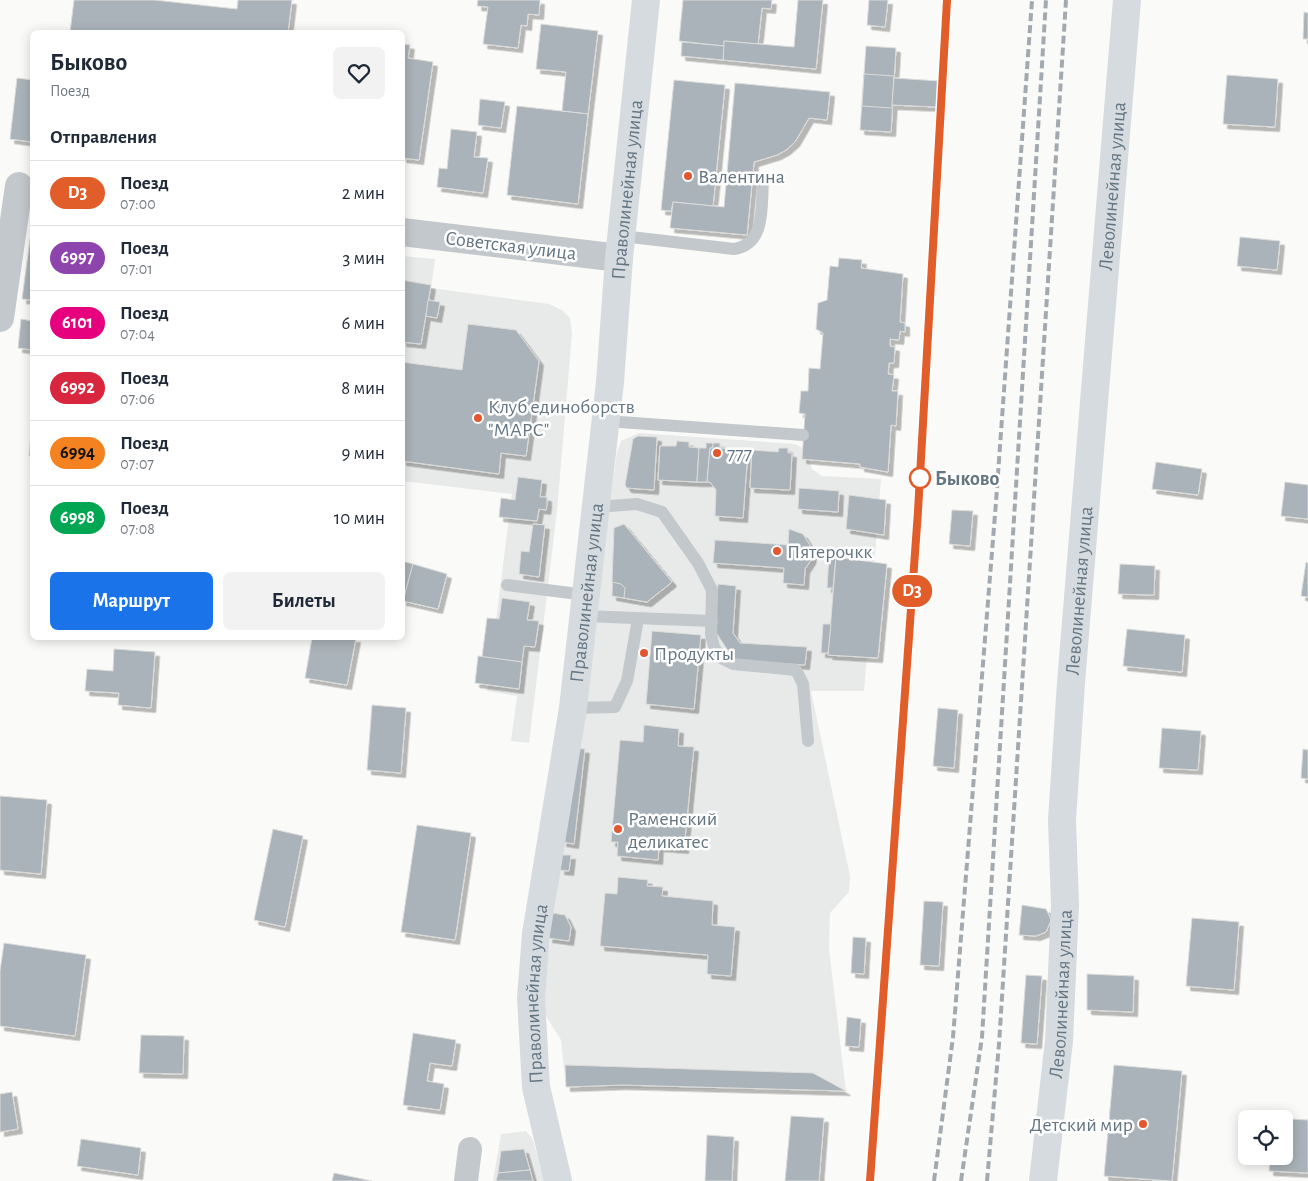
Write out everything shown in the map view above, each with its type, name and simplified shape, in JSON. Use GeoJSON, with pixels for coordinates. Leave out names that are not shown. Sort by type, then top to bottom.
{"type":"FeatureCollection","features":[{"type":"Feature","properties":{"kind":"main road","name":"Праволинейная улица"},"geometry":{"type":"LineString","coordinates":[[558,1181],[536,1087],[531,998],[536,934],[573,708],[585,605],[606,421],[620,247],[646,0]]}},
{"type":"Feature","properties":{"kind":"main road","name":"Леволинейная улица"},"geometry":{"type":"LineString","coordinates":[[1043,1181],[1059,1041],[1065,905],[1062,820],[1071,683],[1127,0]]}},
{"type":"Feature","properties":{"kind":"street"},"geometry":{"type":"LineString","coordinates":[[0,318],[17,185]]}},
{"type":"Feature","properties":{"kind":"street","name":"Советская улица"},"geometry":{"type":"LineString","coordinates":[[405,232],[620,247]]}},
{"type":"Feature","properties":{"kind":"street"},"geometry":{"type":"LineString","coordinates":[[466,1181],[470,1149]]}},
{"type":"Feature","properties":{"kind":"lane"},"geometry":{"type":"LineString","coordinates":[[620,247],[742,248],[757,235],[763,182]]}},
{"type":"Feature","properties":{"kind":"lane"},"geometry":{"type":"LineString","coordinates":[[606,421],[804,435]]}},
{"type":"Feature","properties":{"kind":"lane"},"geometry":{"type":"LineString","coordinates":[[596,507],[637,504],[662,512],[706,577],[712,590],[714,647],[721,658],[733,664],[772,666],[796,670],[803,684],[808,741]]}},
{"type":"Feature","properties":{"kind":"lane"},"geometry":{"type":"LineString","coordinates":[[507,586],[585,605],[600,615],[638,619],[712,621]]}},
{"type":"Feature","properties":{"kind":"lane"},"geometry":{"type":"LineString","coordinates":[[573,708],[615,707],[627,681],[638,619]]}},
{"type":"Feature","properties":{"kind":"shaded area"},"geometry":{"type":"Polygon","coordinates":[[[405,256],[435,259],[431,288],[549,304],[562,310],[570,318],[572,334],[557,511],[529,743],[511,741],[517,696],[487,691],[512,494],[405,481],[405,256]]]}},
{"type":"Feature","properties":{"kind":"shaded area"},"geometry":{"type":"Polygon","coordinates":[[[639,433],[795,444],[806,450],[812,469],[822,476],[881,479],[864,691],[811,691],[850,876],[849,892],[830,913],[829,949],[846,1091],[566,1087],[561,1040],[541,1008],[617,452],[621,441],[639,433]]]}},
{"type":"Feature","properties":{"kind":"shaded area"},"geometry":{"type":"Polygon","coordinates":[[[526,1131],[532,1138],[545,1181],[493,1181],[501,1134],[526,1131]]]}},
{"type":"Feature","properties":{"kind":"building"},"geometry":{"type":"Polygon","coordinates":[[[74,0],[154,0],[237,9],[238,0],[292,0],[288,30],[70,30],[74,0]]]}},
{"type":"Feature","properties":{"kind":"building"},"geometry":{"type":"Polygon","coordinates":[[[478,0],[540,0],[539,15],[528,14],[527,26],[521,25],[518,48],[483,44],[488,7],[477,6],[478,0]]]}},
{"type":"Feature","properties":{"kind":"building"},"geometry":{"type":"Polygon","coordinates":[[[683,0],[772,0],[771,9],[762,8],[758,44],[724,41],[724,46],[679,41],[683,0]]]}},
{"type":"Feature","properties":{"kind":"building"},"geometry":{"type":"Polygon","coordinates":[[[798,0],[823,0],[816,69],[723,60],[724,41],[794,47],[798,0]]]}},
{"type":"Feature","properties":{"kind":"building"},"geometry":{"type":"Polygon","coordinates":[[[869,0],[888,0],[885,27],[867,25],[869,0]]]}},
{"type":"Feature","properties":{"kind":"building"},"geometry":{"type":"Polygon","coordinates":[[[1304,12],[1308,13],[1308,39],[1303,39],[1304,12]]]}},
{"type":"Feature","properties":{"kind":"building"},"geometry":{"type":"Polygon","coordinates":[[[541,24],[598,31],[588,114],[562,111],[566,72],[536,69],[541,24]]]}},
{"type":"Feature","properties":{"kind":"building"},"geometry":{"type":"Polygon","coordinates":[[[682,42],[724,46],[723,60],[681,56],[682,42]]]}},
{"type":"Feature","properties":{"kind":"building"},"geometry":{"type":"Polygon","coordinates":[[[405,44],[410,45],[408,58],[433,62],[419,160],[405,158],[405,44]]]}},
{"type":"Feature","properties":{"kind":"building"},"geometry":{"type":"Polygon","coordinates":[[[866,46],[896,48],[891,132],[860,130],[866,46]]]}},
{"type":"Feature","properties":{"kind":"building"},"geometry":{"type":"Polygon","coordinates":[[[864,74],[894,76],[892,108],[862,106],[864,74]]]}},
{"type":"Feature","properties":{"kind":"building"},"geometry":{"type":"Polygon","coordinates":[[[1227,75],[1278,79],[1275,127],[1223,124],[1227,75]]]}},
{"type":"Feature","properties":{"kind":"building"},"geometry":{"type":"Polygon","coordinates":[[[17,78],[30,80],[30,142],[10,139],[17,78]]]}},
{"type":"Feature","properties":{"kind":"building"},"geometry":{"type":"Polygon","coordinates":[[[894,78],[939,81],[938,107],[892,105],[894,78]]]}},
{"type":"Feature","properties":{"kind":"building"},"geometry":{"type":"Polygon","coordinates":[[[674,80],[725,85],[713,206],[673,202],[671,211],[661,210],[674,80]]]}},
{"type":"Feature","properties":{"kind":"building"},"geometry":{"type":"Polygon","coordinates":[[[735,83],[830,92],[827,120],[809,118],[795,142],[786,150],[777,155],[754,162],[747,235],[670,228],[673,202],[724,207],[735,83]]]}},
{"type":"Feature","properties":{"kind":"building"},"geometry":{"type":"Polygon","coordinates":[[[480,99],[505,102],[501,128],[478,125],[480,99]]]}},
{"type":"Feature","properties":{"kind":"building"},"geometry":{"type":"Polygon","coordinates":[[[517,106],[588,114],[578,204],[507,195],[517,106]]]}},
{"type":"Feature","properties":{"kind":"building"},"geometry":{"type":"Polygon","coordinates":[[[451,129],[477,132],[474,157],[488,158],[483,193],[437,187],[439,168],[447,169],[451,129]]]}},
{"type":"Feature","properties":{"kind":"building"},"geometry":{"type":"Polygon","coordinates":[[[1240,237],[1280,241],[1277,270],[1237,266],[1240,237]]]}},
{"type":"Feature","properties":{"kind":"building"},"geometry":{"type":"Polygon","coordinates":[[[30,239],[30,300],[22,299],[30,239]]]}},
{"type":"Feature","properties":{"kind":"building","name":"Быково"},"geometry":{"type":"Polygon","coordinates":[[[839,258],[862,260],[861,268],[903,274],[900,322],[905,323],[905,332],[900,331],[899,340],[890,339],[890,346],[895,347],[894,363],[889,363],[888,374],[894,375],[892,391],[898,391],[896,426],[891,425],[888,472],[860,467],[860,464],[802,459],[805,414],[799,413],[801,391],[808,391],[809,368],[820,369],[823,333],[816,329],[818,303],[827,300],[830,266],[838,267],[839,258]]]}},
{"type":"Feature","properties":{"kind":"building"},"geometry":{"type":"Polygon","coordinates":[[[405,281],[431,285],[421,344],[405,342],[405,281]]]}},
{"type":"Feature","properties":{"kind":"building"},"geometry":{"type":"Polygon","coordinates":[[[428,300],[440,302],[437,318],[426,316],[428,300]]]}},
{"type":"Feature","properties":{"kind":"building"},"geometry":{"type":"Polygon","coordinates":[[[21,319],[30,321],[30,350],[18,348],[21,319]]]}},
{"type":"Feature","properties":{"kind":"building"},"geometry":{"type":"Polygon","coordinates":[[[468,324],[516,330],[539,361],[526,456],[501,453],[499,474],[405,461],[405,362],[462,370],[468,324]]]}},
{"type":"Feature","properties":{"kind":"building"},"geometry":{"type":"Polygon","coordinates":[[[638,436],[657,437],[654,490],[627,488],[625,485],[633,439],[638,436]]]}},
{"type":"Feature","properties":{"kind":"building"},"geometry":{"type":"Polygon","coordinates":[[[677,441],[689,442],[689,447],[699,448],[697,482],[658,480],[660,446],[676,446],[677,441]]]}},
{"type":"Feature","properties":{"kind":"building"},"geometry":{"type":"Polygon","coordinates":[[[706,443],[713,443],[713,448],[710,448],[707,482],[697,482],[699,448],[706,448],[706,443]]]}},
{"type":"Feature","properties":{"kind":"building"},"geometry":{"type":"Polygon","coordinates":[[[713,443],[720,443],[720,448],[748,450],[743,518],[715,516],[716,490],[710,482],[707,482],[710,448],[713,448],[713,443]]]}},
{"type":"Feature","properties":{"kind":"building"},"geometry":{"type":"Polygon","coordinates":[[[779,448],[788,448],[788,453],[792,453],[790,490],[750,488],[752,450],[778,452],[779,448]]]}},
{"type":"Feature","properties":{"kind":"building"},"geometry":{"type":"Polygon","coordinates":[[[1156,462],[1202,469],[1198,495],[1152,489],[1156,462]]]}},
{"type":"Feature","properties":{"kind":"building"},"geometry":{"type":"Polygon","coordinates":[[[518,477],[542,480],[540,497],[547,497],[547,505],[546,510],[539,509],[537,521],[499,517],[501,498],[515,500],[518,477]]]}},
{"type":"Feature","properties":{"kind":"building"},"geometry":{"type":"Polygon","coordinates":[[[1285,482],[1308,485],[1308,519],[1281,516],[1285,482]]]}},
{"type":"Feature","properties":{"kind":"building"},"geometry":{"type":"Polygon","coordinates":[[[799,488],[839,491],[838,512],[798,509],[799,488]]]}},
{"type":"Feature","properties":{"kind":"building"},"geometry":{"type":"Polygon","coordinates":[[[849,495],[886,500],[884,535],[846,529],[849,495]]]}},
{"type":"Feature","properties":{"kind":"building"},"geometry":{"type":"Polygon","coordinates":[[[952,510],[973,511],[970,546],[949,544],[952,510]]]}},
{"type":"Feature","properties":{"kind":"building"},"geometry":{"type":"Polygon","coordinates":[[[533,524],[545,525],[539,577],[519,574],[521,551],[529,552],[533,524]]]}},
{"type":"Feature","properties":{"kind":"building"},"geometry":{"type":"Polygon","coordinates":[[[624,524],[672,582],[647,602],[612,596],[614,528],[624,524]]]}},
{"type":"Feature","properties":{"kind":"building"},"geometry":{"type":"Polygon","coordinates":[[[624,524],[672,582],[647,602],[624,598],[625,588],[621,584],[612,582],[614,528],[624,524]]]}},
{"type":"Feature","properties":{"kind":"building"},"geometry":{"type":"Polygon","coordinates":[[[789,529],[803,534],[813,550],[811,560],[805,569],[804,585],[783,583],[784,568],[713,563],[715,540],[788,545],[789,529]]]}},
{"type":"Feature","properties":{"kind":"building"},"geometry":{"type":"Polygon","coordinates":[[[829,557],[836,557],[833,588],[827,588],[829,557]]]}},
{"type":"Feature","properties":{"kind":"building"},"geometry":{"type":"Polygon","coordinates":[[[836,557],[887,564],[878,658],[828,655],[836,557]]]}},
{"type":"Feature","properties":{"kind":"building"},"geometry":{"type":"Polygon","coordinates":[[[405,562],[413,564],[405,594],[405,562]]]}},
{"type":"Feature","properties":{"kind":"building"},"geometry":{"type":"Polygon","coordinates":[[[1306,562],[1308,563],[1308,597],[1301,596],[1306,562]]]}},
{"type":"Feature","properties":{"kind":"building"},"geometry":{"type":"Polygon","coordinates":[[[413,564],[447,574],[438,609],[405,601],[405,594],[413,564]]]}},
{"type":"Feature","properties":{"kind":"building"},"geometry":{"type":"Polygon","coordinates":[[[1120,564],[1155,566],[1154,595],[1118,594],[1120,564]]]}},
{"type":"Feature","properties":{"kind":"building"},"geometry":{"type":"Polygon","coordinates":[[[718,584],[736,586],[733,633],[740,643],[807,647],[805,665],[734,660],[715,631],[718,584]]]}},
{"type":"Feature","properties":{"kind":"building"},"geometry":{"type":"Polygon","coordinates":[[[502,598],[530,602],[527,620],[539,621],[535,647],[524,646],[522,662],[482,657],[487,618],[499,619],[502,598]]]}},
{"type":"Feature","properties":{"kind":"building"},"geometry":{"type":"Polygon","coordinates":[[[823,624],[831,624],[828,653],[821,653],[823,624]]]}},
{"type":"Feature","properties":{"kind":"building"},"geometry":{"type":"Polygon","coordinates":[[[1127,629],[1185,635],[1182,672],[1123,666],[1127,629]]]}},
{"type":"Feature","properties":{"kind":"building"},"geometry":{"type":"Polygon","coordinates":[[[652,631],[701,635],[694,709],[646,704],[652,631]]]}},
{"type":"Feature","properties":{"kind":"building"},"geometry":{"type":"Polygon","coordinates":[[[312,640],[356,640],[347,685],[305,678],[312,640]]]}},
{"type":"Feature","properties":{"kind":"building"},"geometry":{"type":"Polygon","coordinates":[[[114,649],[155,652],[151,708],[118,705],[119,693],[85,691],[87,669],[113,671],[114,649]]]}},
{"type":"Feature","properties":{"kind":"building"},"geometry":{"type":"Polygon","coordinates":[[[478,656],[522,662],[519,689],[475,683],[478,656]]]}},
{"type":"Feature","properties":{"kind":"building"},"geometry":{"type":"Polygon","coordinates":[[[372,705],[406,708],[401,773],[367,770],[372,705]]]}},
{"type":"Feature","properties":{"kind":"building"},"geometry":{"type":"Polygon","coordinates":[[[938,708],[958,710],[954,768],[933,766],[938,708]]]}},
{"type":"Feature","properties":{"kind":"building"},"geometry":{"type":"Polygon","coordinates":[[[644,725],[679,729],[678,746],[694,747],[684,849],[659,847],[658,860],[617,856],[618,842],[611,842],[620,740],[643,742],[644,725]]]}},
{"type":"Feature","properties":{"kind":"building"},"geometry":{"type":"Polygon","coordinates":[[[1162,728],[1201,731],[1198,770],[1159,768],[1162,728]]]}},
{"type":"Feature","properties":{"kind":"building"},"geometry":{"type":"Polygon","coordinates":[[[573,748],[585,749],[574,844],[562,842],[573,748]]]}},
{"type":"Feature","properties":{"kind":"building"},"geometry":{"type":"Polygon","coordinates":[[[1303,749],[1308,750],[1308,779],[1301,778],[1303,749]]]}},
{"type":"Feature","properties":{"kind":"building"},"geometry":{"type":"Polygon","coordinates":[[[0,796],[47,800],[41,874],[0,870],[0,796]]]}},
{"type":"Feature","properties":{"kind":"building"},"geometry":{"type":"Polygon","coordinates":[[[417,825],[471,833],[455,940],[401,932],[417,825]]]}},
{"type":"Feature","properties":{"kind":"building"},"geometry":{"type":"Polygon","coordinates":[[[273,829],[303,836],[285,927],[254,920],[273,829]]]}},
{"type":"Feature","properties":{"kind":"building"},"geometry":{"type":"Polygon","coordinates":[[[562,855],[571,855],[569,871],[560,870],[562,855]]]}},
{"type":"Feature","properties":{"kind":"building"},"geometry":{"type":"Polygon","coordinates":[[[618,877],[648,880],[647,886],[663,887],[662,896],[713,901],[712,925],[735,927],[731,976],[707,974],[708,955],[600,946],[605,893],[617,894],[618,877]]]}},
{"type":"Feature","properties":{"kind":"building"},"geometry":{"type":"Polygon","coordinates":[[[924,901],[943,902],[939,966],[920,965],[924,901]]]}},
{"type":"Feature","properties":{"kind":"building"},"geometry":{"type":"Polygon","coordinates":[[[1022,905],[1046,909],[1051,920],[1046,932],[1036,936],[1019,935],[1022,905]]]}},
{"type":"Feature","properties":{"kind":"building"},"geometry":{"type":"Polygon","coordinates":[[[552,913],[565,915],[571,927],[569,941],[548,938],[552,913]]]}},
{"type":"Feature","properties":{"kind":"building"},"geometry":{"type":"Polygon","coordinates":[[[1192,918],[1239,922],[1234,990],[1186,986],[1192,918]]]}},
{"type":"Feature","properties":{"kind":"building"},"geometry":{"type":"Polygon","coordinates":[[[853,937],[866,938],[864,974],[851,973],[853,937]]]}},
{"type":"Feature","properties":{"kind":"building"},"geometry":{"type":"Polygon","coordinates":[[[4,943],[86,955],[75,1036],[0,1026],[0,971],[4,943]]]}},
{"type":"Feature","properties":{"kind":"building"},"geometry":{"type":"Polygon","coordinates":[[[1087,974],[1134,976],[1133,1012],[1087,1010],[1087,974]]]}},
{"type":"Feature","properties":{"kind":"building"},"geometry":{"type":"Polygon","coordinates":[[[1026,975],[1042,976],[1037,1044],[1021,1043],[1026,975]]]}},
{"type":"Feature","properties":{"kind":"building"},"geometry":{"type":"Polygon","coordinates":[[[847,1017],[861,1019],[859,1047],[845,1046],[847,1017]]]}},
{"type":"Feature","properties":{"kind":"building"},"geometry":{"type":"Polygon","coordinates":[[[413,1033],[456,1040],[452,1066],[430,1063],[427,1081],[444,1084],[440,1110],[403,1105],[413,1033]]]}},
{"type":"Feature","properties":{"kind":"building"},"geometry":{"type":"Polygon","coordinates":[[[141,1035],[184,1036],[183,1074],[139,1073],[141,1035]]]}},
{"type":"Feature","properties":{"kind":"building"},"geometry":{"type":"Polygon","coordinates":[[[565,1065],[813,1073],[846,1091],[622,1085],[566,1087],[565,1065]]]}},
{"type":"Feature","properties":{"kind":"building","name":"Детский мир"},"geometry":{"type":"Polygon","coordinates":[[[1114,1065],[1182,1071],[1172,1181],[1104,1176],[1114,1065]]]}},
{"type":"Feature","properties":{"kind":"building"},"geometry":{"type":"Polygon","coordinates":[[[12,1092],[18,1129],[0,1132],[0,1094],[12,1092]]]}},
{"type":"Feature","properties":{"kind":"building"},"geometry":{"type":"Polygon","coordinates":[[[791,1116],[824,1118],[819,1181],[785,1181],[791,1116]]]}},
{"type":"Feature","properties":{"kind":"building"},"geometry":{"type":"Polygon","coordinates":[[[1293,1119],[1308,1120],[1308,1173],[1269,1171],[1269,1165],[1293,1165],[1293,1119]]]}},
{"type":"Feature","properties":{"kind":"building"},"geometry":{"type":"Polygon","coordinates":[[[707,1135],[734,1137],[732,1181],[705,1181],[707,1135]]]}},
{"type":"Feature","properties":{"kind":"building"},"geometry":{"type":"Polygon","coordinates":[[[81,1139],[141,1148],[138,1175],[77,1166],[81,1139]]]}},
{"type":"Feature","properties":{"kind":"building"},"geometry":{"type":"Polygon","coordinates":[[[524,1149],[530,1170],[498,1173],[501,1151],[524,1149]]]}},
{"type":"Feature","properties":{"kind":"building"},"geometry":{"type":"Polygon","coordinates":[[[530,1170],[533,1181],[496,1181],[498,1173],[530,1170]]]}},
{"type":"Feature","properties":{"kind":"building"},"geometry":{"type":"Polygon","coordinates":[[[334,1173],[372,1181],[332,1181],[334,1173]]]}},
{"type":"Feature","properties":{"kind":"railway"},"geometry":{"type":"LineString","coordinates":[[870,1181],[918,511],[947,0]]}},
{"type":"Feature","properties":{"kind":"railway"},"geometry":{"type":"LineString","coordinates":[[934,1181],[953,1037],[996,502],[1032,0]]}},
{"type":"Feature","properties":{"kind":"railway"},"geometry":{"type":"LineString","coordinates":[[961,1181],[982,1037],[1046,0]]}},
{"type":"Feature","properties":{"kind":"railway"},"geometry":{"type":"LineString","coordinates":[[987,1181],[999,1044],[1066,0]]}},
{"type":"Feature","properties":{"kind":"train","name":"D3"},"geometry":{"type":"LineString","coordinates":[[870,1181],[918,511],[947,0]]}},
{"type":"Feature","properties":{"kind":"place","name":"Валентина"},"geometry":{"type":"Point","coordinates":[688,176]}},
{"type":"Feature","properties":{"kind":"place","name":"Клуб единоборств \"МАРС\""},"geometry":{"type":"Point","coordinates":[478,418]}},
{"type":"Feature","properties":{"kind":"place","name":"777"},"geometry":{"type":"Point","coordinates":[717,453]}},
{"type":"Feature","properties":{"kind":"place","name":"Быково"},"geometry":{"type":"Point","coordinates":[920,478]}},
{"type":"Feature","properties":{"kind":"place","name":"Пятерочкк"},"geometry":{"type":"Point","coordinates":[777,551]}},
{"type":"Feature","properties":{"kind":"place","name":"Продукты"},"geometry":{"type":"Point","coordinates":[644,653]}},
{"type":"Feature","properties":{"kind":"place","name":"Раменский деликатес"},"geometry":{"type":"Point","coordinates":[618,829]}},
{"type":"Feature","properties":{"kind":"place","name":"Детский мир"},"geometry":{"type":"Point","coordinates":[1143,1124]}}]}
